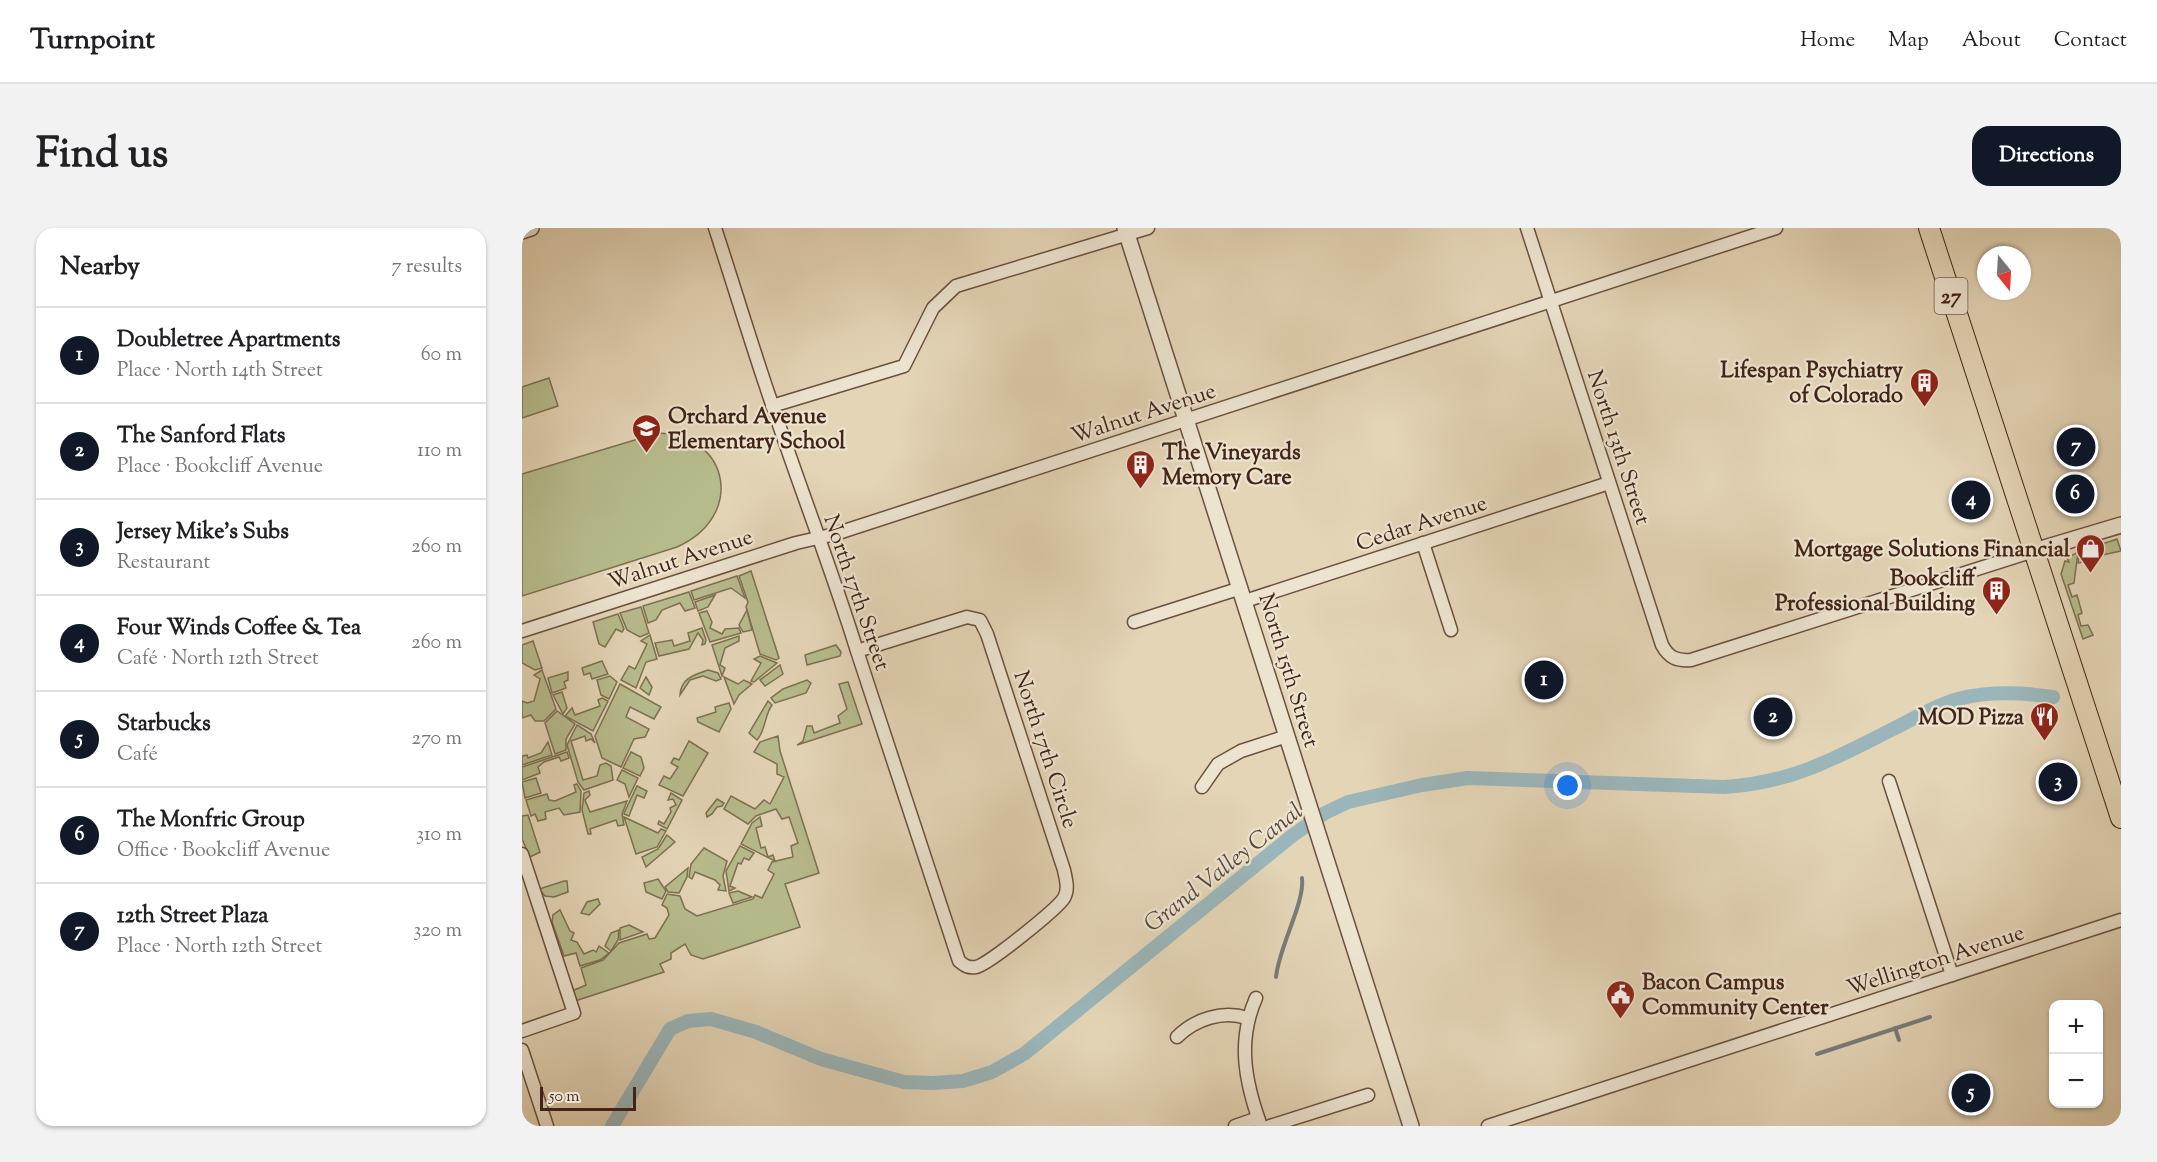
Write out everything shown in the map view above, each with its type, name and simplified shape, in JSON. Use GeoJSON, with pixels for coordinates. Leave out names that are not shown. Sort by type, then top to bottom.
{"type":"FeatureCollection","features":[{"type":"Feature","properties":{"kind":"main road","name":"27"},"geometry":{"type":"LineString","coordinates":[[1929,228],[2121,818]]}},
{"type":"Feature","properties":{"kind":"street"},"geometry":{"type":"LineString","coordinates":[[522,231],[531,228]]}},
{"type":"Feature","properties":{"kind":"street","name":"North 17th Street"},"geometry":{"type":"LineString","coordinates":[[715,228],[772,406],[820,538],[959,961],[966,967]]}},
{"type":"Feature","properties":{"kind":"street"},"geometry":{"type":"LineString","coordinates":[[772,406],[904,366],[933,308],[956,286],[1126,232],[1148,228]]}},
{"type":"Feature","properties":{"kind":"street","name":"North 13th Street"},"geometry":{"type":"LineString","coordinates":[[1527,228],[1662,645],[1669,656],[1678,661],[1691,660],[2034,550]]}},
{"type":"Feature","properties":{"kind":"street","name":"Walnut Avenue"},"geometry":{"type":"LineString","coordinates":[[522,631],[796,543],[820,538],[1776,228]]}},
{"type":"Feature","properties":{"kind":"street","name":"North 15th Street"},"geometry":{"type":"LineString","coordinates":[[1126,232],[1411,1126]]}},
{"type":"Feature","properties":{"kind":"street","name":"Cedar Avenue"},"geometry":{"type":"LineString","coordinates":[[1134,622],[1423,543],[1609,483]]}},
{"type":"Feature","properties":{"kind":"street"},"geometry":{"type":"LineString","coordinates":[[2034,550],[2121,525]]}},
{"type":"Feature","properties":{"kind":"street"},"geometry":{"type":"LineString","coordinates":[[1423,543],[1451,630]]}},
{"type":"Feature","properties":{"kind":"street","name":"North 17th Circle"},"geometry":{"type":"LineString","coordinates":[[857,651],[967,617],[980,621],[987,634],[1064,870],[1067,888],[1063,898],[1050,911],[991,960],[977,967],[966,967]]}},
{"type":"Feature","properties":{"kind":"street"},"geometry":{"type":"LineString","coordinates":[[1202,787],[1218,764],[1241,751],[1287,736]]}},
{"type":"Feature","properties":{"kind":"street"},"geometry":{"type":"LineString","coordinates":[[1888,781],[1952,975]]}},
{"type":"Feature","properties":{"kind":"street"},"geometry":{"type":"LineString","coordinates":[[522,854],[574,1013],[522,1031]]}},
{"type":"Feature","properties":{"kind":"street","name":"Wellington Avenue"},"geometry":{"type":"LineString","coordinates":[[1488,1126],[2121,920]]}},
{"type":"Feature","properties":{"kind":"street"},"geometry":{"type":"LineString","coordinates":[[1235,1126],[1259,1122],[1245,1066],[1244,1042],[1247,1018],[1256,998]]}},
{"type":"Feature","properties":{"kind":"street"},"geometry":{"type":"LineString","coordinates":[[1177,1037],[1194,1022],[1205,1019],[1238,1015],[1247,1018]]}},
{"type":"Feature","properties":{"kind":"street"},"geometry":{"type":"LineString","coordinates":[[522,1050],[547,1126]]}},
{"type":"Feature","properties":{"kind":"street"},"geometry":{"type":"LineString","coordinates":[[1270,1126],[1368,1095]]}},
{"type":"Feature","properties":{"kind":"green space"},"geometry":{"type":"Polygon","coordinates":[[[549,378],[558,406],[522,418],[522,387],[549,378]]]}},
{"type":"Feature","properties":{"kind":"green space"},"geometry":{"type":"Polygon","coordinates":[[[658,433],[683,437],[702,448],[714,462],[720,480],[720,499],[713,517],[698,534],[677,547],[522,596],[522,474],[658,433]]]}},
{"type":"Feature","properties":{"kind":"green space"},"geometry":{"type":"Polygon","coordinates":[[[2117,539],[2121,551],[2098,556],[2094,553],[2087,556],[2088,561],[2078,563],[2079,552],[2117,539]]]}},
{"type":"Feature","properties":{"kind":"green space"},"geometry":{"type":"Polygon","coordinates":[[[2078,552],[2074,583],[2068,585],[2072,597],[2077,595],[2082,613],[2078,615],[2081,626],[2088,625],[2093,635],[2083,639],[2061,574],[2065,561],[2069,562],[2067,558],[2078,552]]]}},
{"type":"Feature","properties":{"kind":"green space"},"geometry":{"type":"Polygon","coordinates":[[[751,571],[779,658],[776,660],[760,654],[746,607],[748,602],[739,576],[751,571]]]}},
{"type":"Feature","properties":{"kind":"green space"},"geometry":{"type":"Polygon","coordinates":[[[737,576],[745,598],[731,588],[694,600],[691,591],[737,576]]]}},
{"type":"Feature","properties":{"kind":"green space"},"geometry":{"type":"Polygon","coordinates":[[[689,592],[695,608],[685,611],[680,603],[662,610],[656,620],[648,623],[643,606],[689,592]]]}},
{"type":"Feature","properties":{"kind":"green space"},"geometry":{"type":"Polygon","coordinates":[[[715,595],[708,607],[698,611],[695,602],[715,595]]]}},
{"type":"Feature","properties":{"kind":"green space"},"geometry":{"type":"Polygon","coordinates":[[[641,607],[649,633],[640,637],[627,630],[620,613],[641,607]]]}},
{"type":"Feature","properties":{"kind":"green space"},"geometry":{"type":"Polygon","coordinates":[[[747,610],[752,630],[743,632],[739,625],[747,610]]]}},
{"type":"Feature","properties":{"kind":"green space"},"geometry":{"type":"Polygon","coordinates":[[[707,611],[712,622],[710,628],[722,634],[725,629],[739,628],[741,633],[710,642],[699,613],[707,611]]]}},
{"type":"Feature","properties":{"kind":"green space"},"geometry":{"type":"Polygon","coordinates":[[[618,614],[624,629],[622,632],[616,629],[605,647],[599,644],[593,622],[618,614]]]}},
{"type":"Feature","properties":{"kind":"green space"},"geometry":{"type":"Polygon","coordinates":[[[702,628],[705,644],[702,645],[703,640],[698,633],[689,649],[659,656],[655,643],[672,640],[674,646],[690,641],[688,633],[702,628]]]}},
{"type":"Feature","properties":{"kind":"green space"},"geometry":{"type":"Polygon","coordinates":[[[650,635],[657,659],[646,662],[636,688],[621,680],[629,666],[635,669],[647,644],[641,641],[650,635]]]}},
{"type":"Feature","properties":{"kind":"green space"},"geometry":{"type":"Polygon","coordinates":[[[739,636],[739,641],[725,648],[720,665],[725,668],[722,676],[712,645],[739,636]]]}},
{"type":"Feature","properties":{"kind":"green space"},"geometry":{"type":"Polygon","coordinates":[[[533,641],[542,668],[535,670],[522,663],[522,645],[533,641]]]}},
{"type":"Feature","properties":{"kind":"green space"},"geometry":{"type":"Polygon","coordinates":[[[836,645],[841,652],[840,656],[807,665],[805,655],[836,645]]]}},
{"type":"Feature","properties":{"kind":"green space"},"geometry":{"type":"Polygon","coordinates":[[[760,656],[777,663],[754,682],[751,681],[761,663],[754,659],[760,656]]]}},
{"type":"Feature","properties":{"kind":"green space"},"geometry":{"type":"Polygon","coordinates":[[[602,661],[608,674],[592,679],[590,673],[584,675],[582,668],[602,661]]]}},
{"type":"Feature","properties":{"kind":"green space"},"geometry":{"type":"Polygon","coordinates":[[[780,665],[783,674],[765,686],[760,680],[780,665]]]}},
{"type":"Feature","properties":{"kind":"green space"},"geometry":{"type":"Polygon","coordinates":[[[542,670],[556,709],[544,721],[535,721],[531,715],[522,718],[522,701],[527,703],[534,701],[540,679],[534,675],[542,670]]]}},
{"type":"Feature","properties":{"kind":"green space"},"geometry":{"type":"Polygon","coordinates":[[[708,670],[718,673],[721,679],[716,681],[703,676],[690,680],[680,695],[686,681],[708,670]]]}},
{"type":"Feature","properties":{"kind":"green space"},"geometry":{"type":"Polygon","coordinates":[[[568,672],[568,680],[564,682],[566,688],[552,693],[548,678],[568,672]]]}},
{"type":"Feature","properties":{"kind":"green space"},"geometry":{"type":"Polygon","coordinates":[[[610,676],[617,682],[609,699],[601,695],[597,680],[610,676]]]}},
{"type":"Feature","properties":{"kind":"green space"},"geometry":{"type":"Polygon","coordinates":[[[646,677],[652,687],[649,695],[640,688],[646,677]]]}},
{"type":"Feature","properties":{"kind":"green space"},"geometry":{"type":"Polygon","coordinates":[[[724,677],[738,684],[744,680],[752,684],[739,695],[734,704],[724,677]]]}},
{"type":"Feature","properties":{"kind":"green space"},"geometry":{"type":"Polygon","coordinates":[[[807,680],[811,683],[806,693],[775,703],[771,698],[783,689],[807,680]]]}},
{"type":"Feature","properties":{"kind":"green space"},"geometry":{"type":"Polygon","coordinates":[[[848,682],[862,724],[797,745],[803,741],[807,726],[812,726],[814,733],[840,723],[838,716],[847,709],[839,684],[848,682]]]}},
{"type":"Feature","properties":{"kind":"green space"},"geometry":{"type":"Polygon","coordinates":[[[620,684],[661,707],[654,719],[630,707],[626,717],[649,729],[645,737],[634,739],[621,767],[602,758],[595,736],[620,684]]]}},
{"type":"Feature","properties":{"kind":"green space"},"geometry":{"type":"Polygon","coordinates":[[[562,692],[567,708],[563,714],[553,695],[562,692]]]}},
{"type":"Feature","properties":{"kind":"green space"},"geometry":{"type":"Polygon","coordinates":[[[602,698],[608,701],[593,731],[565,716],[572,708],[575,715],[600,706],[598,700],[602,698]]]}},
{"type":"Feature","properties":{"kind":"green space"},"geometry":{"type":"Polygon","coordinates":[[[768,701],[772,705],[757,740],[749,733],[768,701]]]}},
{"type":"Feature","properties":{"kind":"green space"},"geometry":{"type":"Polygon","coordinates":[[[729,703],[731,709],[719,732],[698,722],[697,718],[716,712],[715,707],[729,703]]]}},
{"type":"Feature","properties":{"kind":"green space"},"geometry":{"type":"Polygon","coordinates":[[[557,711],[575,724],[566,739],[566,750],[555,754],[545,723],[557,711]]]}},
{"type":"Feature","properties":{"kind":"green space"},"geometry":{"type":"Polygon","coordinates":[[[577,725],[591,734],[595,743],[591,739],[586,741],[585,736],[571,741],[583,780],[597,776],[600,765],[606,763],[611,766],[613,780],[584,790],[578,782],[567,745],[577,725]]]}},
{"type":"Feature","properties":{"kind":"green space"},"geometry":{"type":"Polygon","coordinates":[[[778,736],[780,751],[819,873],[785,884],[800,927],[703,959],[691,955],[685,944],[671,953],[671,959],[660,964],[664,972],[575,1001],[572,991],[586,985],[581,968],[603,960],[619,943],[647,934],[649,939],[655,938],[669,915],[667,908],[662,905],[667,894],[680,896],[685,909],[697,916],[753,899],[755,895],[762,898],[774,874],[768,870],[772,862],[793,857],[791,846],[798,843],[789,817],[782,819],[776,809],[756,816],[748,824],[724,809],[731,796],[755,809],[764,800],[770,804],[784,777],[777,774],[777,764],[754,752],[760,742],[778,736]]]}},
{"type":"Feature","properties":{"kind":"green space"},"geometry":{"type":"Polygon","coordinates":[[[689,741],[708,753],[683,796],[659,785],[664,776],[670,779],[678,767],[671,763],[674,758],[679,760],[689,741]]]}},
{"type":"Feature","properties":{"kind":"green space"},"geometry":{"type":"Polygon","coordinates":[[[548,742],[552,755],[522,765],[522,756],[527,755],[528,758],[541,753],[548,742]]]}},
{"type":"Feature","properties":{"kind":"green space"},"geometry":{"type":"Polygon","coordinates":[[[567,752],[569,758],[561,761],[559,757],[544,762],[538,767],[540,773],[522,780],[522,767],[567,752]]]}},
{"type":"Feature","properties":{"kind":"green space"},"geometry":{"type":"Polygon","coordinates":[[[631,752],[641,757],[644,768],[640,776],[623,768],[631,752]]]}},
{"type":"Feature","properties":{"kind":"green space"},"geometry":{"type":"Polygon","coordinates":[[[622,770],[638,778],[629,797],[625,784],[617,780],[622,770]]]}},
{"type":"Feature","properties":{"kind":"green space"},"geometry":{"type":"Polygon","coordinates":[[[536,778],[541,793],[525,798],[522,782],[536,778]]]}},
{"type":"Feature","properties":{"kind":"green space"},"geometry":{"type":"Polygon","coordinates":[[[577,784],[581,791],[580,812],[564,815],[559,808],[545,812],[546,819],[538,821],[535,814],[531,816],[526,800],[547,794],[549,800],[555,801],[576,792],[574,785],[577,784]]]}},
{"type":"Feature","properties":{"kind":"green space"},"geometry":{"type":"Polygon","coordinates":[[[637,786],[647,791],[644,798],[637,795],[629,816],[624,814],[637,786]]]}},
{"type":"Feature","properties":{"kind":"green space"},"geometry":{"type":"Polygon","coordinates":[[[589,791],[590,795],[585,800],[590,812],[627,801],[622,814],[624,825],[618,826],[616,820],[590,829],[591,834],[588,834],[582,810],[584,793],[589,791]]]}},
{"type":"Feature","properties":{"kind":"green space"},"geometry":{"type":"Polygon","coordinates":[[[671,793],[682,800],[667,829],[658,824],[659,821],[664,824],[671,812],[670,808],[676,805],[673,799],[668,800],[671,793]]]}},
{"type":"Feature","properties":{"kind":"green space"},"geometry":{"type":"Polygon","coordinates":[[[717,799],[724,803],[707,817],[706,813],[717,799]]]}},
{"type":"Feature","properties":{"kind":"green space"},"geometry":{"type":"Polygon","coordinates":[[[528,815],[540,852],[530,857],[522,839],[522,816],[528,815]]]}},
{"type":"Feature","properties":{"kind":"green space"},"geometry":{"type":"Polygon","coordinates":[[[624,817],[658,833],[661,829],[666,831],[657,847],[636,854],[624,817]]]}},
{"type":"Feature","properties":{"kind":"green space"},"geometry":{"type":"Polygon","coordinates":[[[760,817],[762,826],[756,828],[761,848],[765,847],[768,857],[773,855],[775,861],[741,844],[752,823],[760,817]]]}},
{"type":"Feature","properties":{"kind":"green space"},"geometry":{"type":"Polygon","coordinates":[[[667,835],[675,842],[646,867],[642,857],[658,849],[667,835]]]}},
{"type":"Feature","properties":{"kind":"green space"},"geometry":{"type":"Polygon","coordinates":[[[740,846],[754,853],[749,860],[744,858],[741,864],[738,863],[730,886],[735,888],[729,891],[726,871],[740,846]]]}},
{"type":"Feature","properties":{"kind":"green space"},"geometry":{"type":"Polygon","coordinates":[[[704,848],[727,861],[723,876],[726,891],[718,890],[720,885],[715,880],[695,872],[692,879],[689,877],[691,864],[704,848]]]}},
{"type":"Feature","properties":{"kind":"green space"},"geometry":{"type":"Polygon","coordinates":[[[688,868],[687,877],[679,893],[668,892],[665,887],[688,868]]]}},
{"type":"Feature","properties":{"kind":"green space"},"geometry":{"type":"Polygon","coordinates":[[[658,879],[666,891],[662,899],[646,892],[644,883],[658,879]]]}},
{"type":"Feature","properties":{"kind":"green space"},"geometry":{"type":"Polygon","coordinates":[[[567,881],[568,892],[554,897],[545,896],[539,889],[567,881]]]}},
{"type":"Feature","properties":{"kind":"green space"},"geometry":{"type":"Polygon","coordinates":[[[738,891],[752,897],[733,903],[729,893],[738,891]]]}},
{"type":"Feature","properties":{"kind":"green space"},"geometry":{"type":"Polygon","coordinates":[[[598,899],[600,904],[589,915],[581,913],[587,902],[598,899]]]}},
{"type":"Feature","properties":{"kind":"green space"},"geometry":{"type":"Polygon","coordinates":[[[560,910],[570,931],[574,933],[571,940],[577,942],[584,954],[593,950],[596,952],[599,946],[609,953],[600,960],[580,966],[576,953],[564,956],[552,922],[553,915],[560,910]]]}},
{"type":"Feature","properties":{"kind":"green space"},"geometry":{"type":"Polygon","coordinates":[[[629,925],[643,932],[620,940],[620,928],[629,925]]]}},
{"type":"Feature","properties":{"kind":"green space"},"geometry":{"type":"Polygon","coordinates":[[[619,930],[618,940],[611,951],[605,946],[611,933],[619,930]]]}},
{"type":"Feature","properties":{"kind":"waterway","name":"Grand Valley Canal"},"geometry":{"type":"LineString","coordinates":[[612,1126],[670,1029],[688,1021],[711,1019],[756,1032],[821,1059],[904,1082],[963,1081],[992,1072],[1024,1054],[1293,835],[1325,813],[1348,802],[1422,785],[1468,778],[1724,787],[1749,785],[1813,767],[1934,708],[1958,699],[2005,693],[2053,697]]}},
{"type":"Feature","properties":{"kind":"waterway"},"geometry":{"type":"LineString","coordinates":[[1276,977],[1300,900],[1302,878]]}},
{"type":"Feature","properties":{"kind":"waterway"},"geometry":{"type":"LineString","coordinates":[[1817,1054],[1930,1017]]}},
{"type":"Feature","properties":{"kind":"waterway"},"geometry":{"type":"LineString","coordinates":[[1895,1028],[1899,1040]]}},
{"type":"Feature","properties":{"kind":"place","name":"Lifespan Psychiatry of Colorado"},"geometry":{"type":"Point","coordinates":[1924,408]}},
{"type":"Feature","properties":{"kind":"place","name":"12th Street Plaza"},"geometry":{"type":"Point","coordinates":[2076,447]}},
{"type":"Feature","properties":{"kind":"place","name":"Orchard Avenue Elementary School"},"geometry":{"type":"Point","coordinates":[647,454]}},
{"type":"Feature","properties":{"kind":"place","name":"The Vineyards Memory Care"},"geometry":{"type":"Point","coordinates":[1141,490]}},
{"type":"Feature","properties":{"kind":"place","name":"The Monfric Group"},"geometry":{"type":"Point","coordinates":[2075,494]}},
{"type":"Feature","properties":{"kind":"place","name":"Four Winds Coffee & Tea"},"geometry":{"type":"Point","coordinates":[1971,500]}},
{"type":"Feature","properties":{"kind":"place","name":"Mortgage Solutions Financial"},"geometry":{"type":"Point","coordinates":[2091,574]}},
{"type":"Feature","properties":{"kind":"place","name":"Bookcliff Professional Building"},"geometry":{"type":"Point","coordinates":[1996,616]}},
{"type":"Feature","properties":{"kind":"place","name":"Doubletree Apartments"},"geometry":{"type":"Point","coordinates":[1544,680]}},
{"type":"Feature","properties":{"kind":"place","name":"The Sanford Flats"},"geometry":{"type":"Point","coordinates":[1773,717]}},
{"type":"Feature","properties":{"kind":"place","name":"MOD Pizza"},"geometry":{"type":"Point","coordinates":[2045,742]}},
{"type":"Feature","properties":{"kind":"place","name":"Jersey Mike's Subs"},"geometry":{"type":"Point","coordinates":[2058,782]}},
{"type":"Feature","properties":{"kind":"place","name":"Bacon Campus Community Center"},"geometry":{"type":"Point","coordinates":[1621,1020]}},
{"type":"Feature","properties":{"kind":"place","name":"Starbucks"},"geometry":{"type":"Point","coordinates":[1971,1093]}}]}
